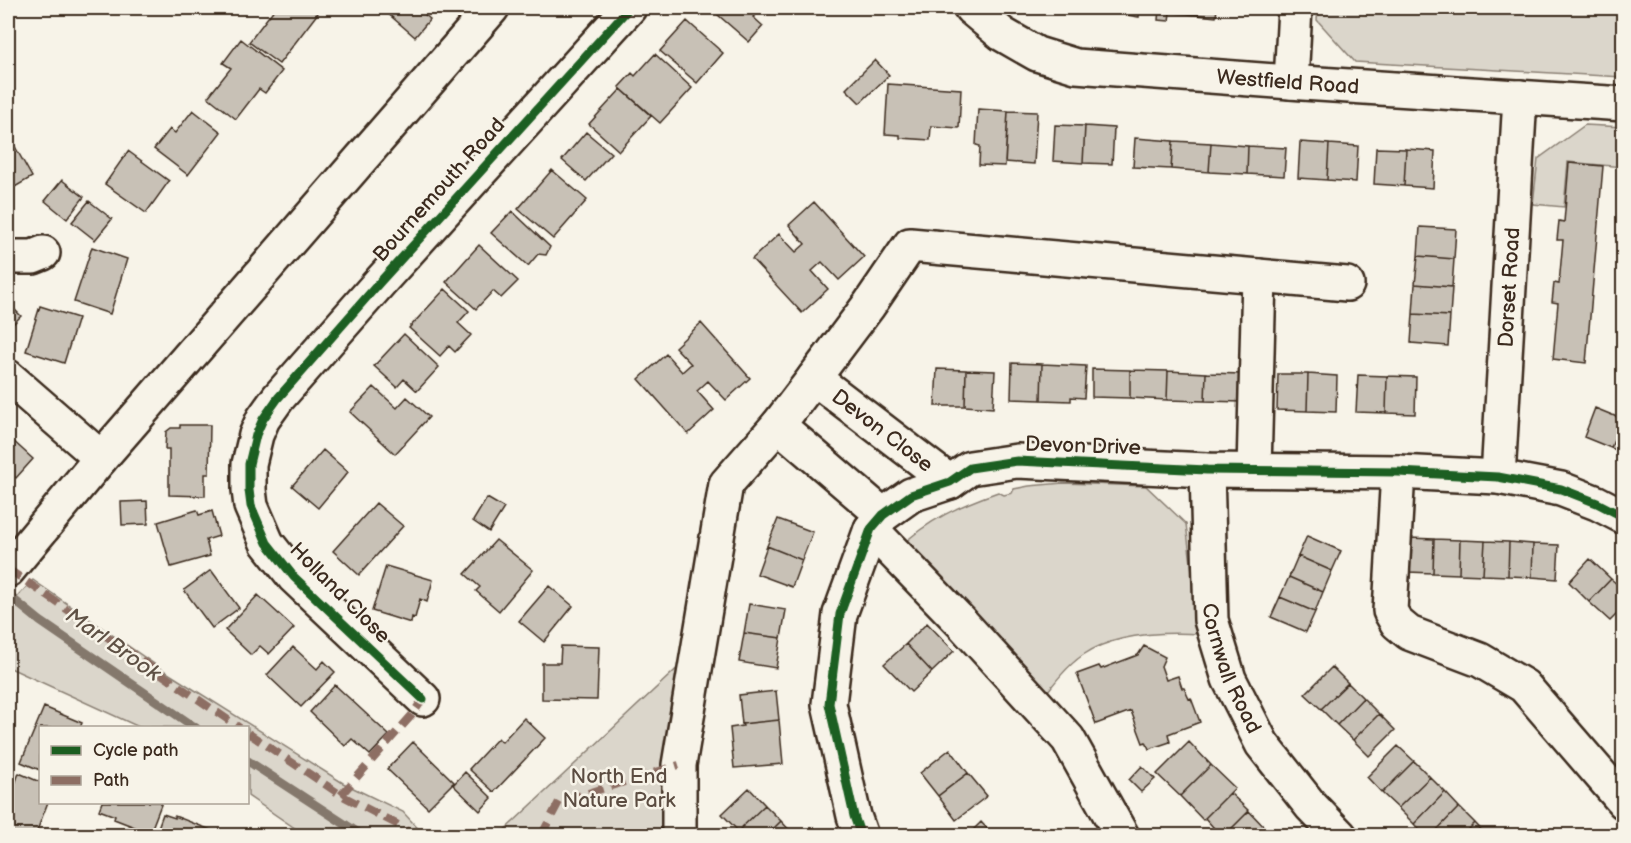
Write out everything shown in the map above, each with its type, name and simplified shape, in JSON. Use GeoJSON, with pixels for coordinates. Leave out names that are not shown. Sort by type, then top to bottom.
{"type":"FeatureCollection","features":[{"type":"Feature","properties":{"kind":"street"},"geometry":{"type":"LineString","coordinates":[[8,570],[101,458],[492,8]]}},
{"type":"Feature","properties":{"kind":"street","name":"Bournemouth Road"},"geometry":{"type":"LineString","coordinates":[[278,398],[629,8]]}},
{"type":"Feature","properties":{"kind":"street"},"geometry":{"type":"LineString","coordinates":[[1291,82],[1295,8]]}},
{"type":"Feature","properties":{"kind":"street","name":"Westfield Road"},"geometry":{"type":"LineString","coordinates":[[985,12],[1002,34],[1037,54],[1076,66],[1623,104]]}},
{"type":"Feature","properties":{"kind":"street","name":"Dorset Road"},"geometry":{"type":"LineString","coordinates":[[1498,477],[1520,97]]}},
{"type":"Feature","properties":{"kind":"street","name":"Devon Close"},"geometry":{"type":"LineString","coordinates":[[679,836],[679,765],[726,484],[814,378],[869,305],[910,245],[1259,276]]}},
{"type":"Feature","properties":{"kind":"street"},"geometry":{"type":"LineString","coordinates":[[8,257],[33,257],[43,253]]}},
{"type":"Feature","properties":{"kind":"street"},"geometry":{"type":"LineString","coordinates":[[1254,470],[1259,276],[1347,284]]}},
{"type":"Feature","properties":{"kind":"street"},"geometry":{"type":"LineString","coordinates":[[8,377],[101,458]]}},
{"type":"Feature","properties":{"kind":"street","name":"Devon Close"},"geometry":{"type":"LineString","coordinates":[[814,378],[951,482]]}},
{"type":"Feature","properties":{"kind":"street","name":"Holland Close"},"geometry":{"type":"LineString","coordinates":[[278,398],[263,419],[249,464],[251,506],[267,543],[294,577],[423,699]]}},
{"type":"Feature","properties":{"kind":"street"},"geometry":{"type":"LineString","coordinates":[[777,425],[877,522],[962,622],[1068,739],[1122,836]]}},
{"type":"Feature","properties":{"kind":"street","name":"Devon Drive"},"geometry":{"type":"LineString","coordinates":[[877,522],[911,495],[951,482],[970,468],[1017,461],[1207,470],[1398,472],[1498,477],[1561,489],[1597,502],[1623,517]]}},
{"type":"Feature","properties":{"kind":"street","name":"Cornwall Road"},"geometry":{"type":"LineString","coordinates":[[1207,470],[1211,620],[1229,679],[1262,744],[1311,806],[1340,836]]}},
{"type":"Feature","properties":{"kind":"street"},"geometry":{"type":"LineString","coordinates":[[1398,472],[1390,610],[1397,623],[1409,633],[1480,660],[1524,686],[1623,802]]}},
{"type":"Feature","properties":{"kind":"street"},"geometry":{"type":"LineString","coordinates":[[861,836],[854,816],[829,704],[840,614],[877,522]]}},
{"type":"Feature","properties":{"kind":"green space"},"geometry":{"type":"Polygon","coordinates":[[[1318,8],[1623,8],[1623,77],[1355,62],[1317,20],[1318,8]]]}},
{"type":"Feature","properties":{"kind":"green space"},"geometry":{"type":"Polygon","coordinates":[[[1585,125],[1623,127],[1623,167],[1568,162],[1564,207],[1533,204],[1538,159],[1585,125]]]}},
{"type":"Feature","properties":{"kind":"green space"},"geometry":{"type":"Polygon","coordinates":[[[1063,483],[1146,486],[1186,524],[1200,634],[1156,634],[1110,642],[1083,655],[1072,664],[1042,699],[899,548],[933,521],[971,502],[998,492],[1004,495],[1012,493],[1014,489],[1063,483]]]}},
{"type":"Feature","properties":{"kind":"green space"},"geometry":{"type":"Polygon","coordinates":[[[33,580],[163,670],[343,783],[403,812],[424,835],[305,835],[249,797],[249,726],[137,726],[8,667],[8,607],[33,580]]]}},
{"type":"Feature","properties":{"kind":"green space","name":"North End Nature Park"},"geometry":{"type":"Polygon","coordinates":[[[685,661],[666,835],[498,836],[685,661]]]}},
{"type":"Feature","properties":{"kind":"building"},"geometry":{"type":"Polygon","coordinates":[[[275,8],[310,8],[318,13],[279,64],[249,42],[275,8]]]}},
{"type":"Feature","properties":{"kind":"building"},"geometry":{"type":"Polygon","coordinates":[[[389,8],[417,8],[430,19],[415,37],[386,12],[389,8]]]}},
{"type":"Feature","properties":{"kind":"building"},"geometry":{"type":"Polygon","coordinates":[[[710,8],[762,8],[753,17],[763,26],[749,42],[710,8]]]}},
{"type":"Feature","properties":{"kind":"building"},"geometry":{"type":"Polygon","coordinates":[[[1115,8],[1140,8],[1139,17],[1128,15],[1128,9],[1115,8]]]}},
{"type":"Feature","properties":{"kind":"building"},"geometry":{"type":"Polygon","coordinates":[[[1159,8],[1188,8],[1188,14],[1170,13],[1169,21],[1158,20],[1159,8]]]}},
{"type":"Feature","properties":{"kind":"building"},"geometry":{"type":"Polygon","coordinates":[[[1188,8],[1217,8],[1216,17],[1188,14],[1188,8]]]}},
{"type":"Feature","properties":{"kind":"building"},"geometry":{"type":"Polygon","coordinates":[[[687,21],[723,53],[697,83],[660,51],[687,21]]]}},
{"type":"Feature","properties":{"kind":"building"},"geometry":{"type":"Polygon","coordinates":[[[241,39],[282,71],[265,93],[259,89],[236,119],[208,97],[231,68],[223,63],[241,39]]]}},
{"type":"Feature","properties":{"kind":"building"},"geometry":{"type":"Polygon","coordinates":[[[655,54],[692,88],[660,123],[619,87],[632,73],[635,76],[655,54]]]}},
{"type":"Feature","properties":{"kind":"building"},"geometry":{"type":"Polygon","coordinates":[[[875,60],[889,75],[860,103],[846,89],[875,60]]]}},
{"type":"Feature","properties":{"kind":"building"},"geometry":{"type":"Polygon","coordinates":[[[888,84],[961,89],[959,128],[931,126],[930,140],[900,138],[900,135],[885,134],[888,84]]]}},
{"type":"Feature","properties":{"kind":"building"},"geometry":{"type":"Polygon","coordinates":[[[621,89],[651,116],[619,151],[589,124],[621,89]]]}},
{"type":"Feature","properties":{"kind":"building"},"geometry":{"type":"Polygon","coordinates":[[[978,109],[1008,111],[1005,166],[979,165],[980,146],[976,145],[978,109]]]}},
{"type":"Feature","properties":{"kind":"building"},"geometry":{"type":"Polygon","coordinates":[[[193,110],[221,132],[188,175],[154,149],[170,129],[175,133],[193,110]]]}},
{"type":"Feature","properties":{"kind":"building"},"geometry":{"type":"Polygon","coordinates":[[[1008,111],[1037,112],[1034,164],[1005,162],[1008,111]]]}},
{"type":"Feature","properties":{"kind":"building"},"geometry":{"type":"Polygon","coordinates":[[[1055,125],[1085,126],[1083,163],[1053,161],[1055,125]]]}},
{"type":"Feature","properties":{"kind":"building"},"geometry":{"type":"Polygon","coordinates":[[[1085,126],[1114,128],[1112,164],[1083,163],[1085,126]]]}},
{"type":"Feature","properties":{"kind":"building"},"geometry":{"type":"Polygon","coordinates":[[[586,132],[611,153],[586,181],[562,160],[586,132]]]}},
{"type":"Feature","properties":{"kind":"building"},"geometry":{"type":"Polygon","coordinates":[[[1135,138],[1173,141],[1171,169],[1133,167],[1135,138]]]}},
{"type":"Feature","properties":{"kind":"building"},"geometry":{"type":"Polygon","coordinates":[[[1173,141],[1211,143],[1209,172],[1171,169],[1173,141]]]}},
{"type":"Feature","properties":{"kind":"building"},"geometry":{"type":"Polygon","coordinates":[[[1300,142],[1329,144],[1327,180],[1298,178],[1300,142]]]}},
{"type":"Feature","properties":{"kind":"building"},"geometry":{"type":"Polygon","coordinates":[[[13,143],[32,177],[8,191],[8,145],[13,143]]]}},
{"type":"Feature","properties":{"kind":"building"},"geometry":{"type":"Polygon","coordinates":[[[1211,143],[1248,146],[1247,174],[1209,172],[1211,143]]]}},
{"type":"Feature","properties":{"kind":"building"},"geometry":{"type":"Polygon","coordinates":[[[1329,144],[1358,146],[1356,182],[1327,180],[1329,144]]]}},
{"type":"Feature","properties":{"kind":"building"},"geometry":{"type":"Polygon","coordinates":[[[1248,146],[1286,148],[1284,176],[1247,174],[1248,146]]]}},
{"type":"Feature","properties":{"kind":"building"},"geometry":{"type":"Polygon","coordinates":[[[1376,148],[1406,149],[1404,186],[1374,184],[1376,148]]]}},
{"type":"Feature","properties":{"kind":"building"},"geometry":{"type":"Polygon","coordinates":[[[1406,149],[1435,151],[1433,188],[1404,186],[1406,149]]]}},
{"type":"Feature","properties":{"kind":"building"},"geometry":{"type":"Polygon","coordinates":[[[128,151],[169,181],[146,213],[105,184],[128,151]]]}},
{"type":"Feature","properties":{"kind":"building"},"geometry":{"type":"Polygon","coordinates":[[[1569,163],[1603,166],[1586,363],[1553,359],[1558,303],[1552,302],[1554,283],[1559,284],[1563,240],[1557,240],[1559,221],[1564,222],[1569,163]]]}},
{"type":"Feature","properties":{"kind":"building"},"geometry":{"type":"Polygon","coordinates":[[[552,170],[587,200],[553,239],[518,209],[552,170]]]}},
{"type":"Feature","properties":{"kind":"building"},"geometry":{"type":"Polygon","coordinates":[[[62,180],[84,197],[67,219],[45,201],[62,180]]]}},
{"type":"Feature","properties":{"kind":"building"},"geometry":{"type":"Polygon","coordinates":[[[89,201],[112,219],[95,240],[72,222],[89,201]]]}},
{"type":"Feature","properties":{"kind":"building"},"geometry":{"type":"Polygon","coordinates":[[[814,202],[864,257],[839,280],[822,262],[812,271],[828,289],[802,313],[752,259],[779,234],[796,252],[805,244],[789,225],[814,202]]]}},
{"type":"Feature","properties":{"kind":"building"},"geometry":{"type":"Polygon","coordinates":[[[512,211],[550,247],[546,255],[538,254],[528,266],[491,233],[512,211]]]}},
{"type":"Feature","properties":{"kind":"building"},"geometry":{"type":"Polygon","coordinates":[[[1420,227],[1456,229],[1454,259],[1418,256],[1420,227]]]}},
{"type":"Feature","properties":{"kind":"building"},"geometry":{"type":"Polygon","coordinates":[[[479,245],[518,281],[501,298],[493,291],[476,309],[446,282],[479,245]]]}},
{"type":"Feature","properties":{"kind":"building"},"geometry":{"type":"Polygon","coordinates":[[[92,247],[127,259],[110,314],[74,302],[92,247]]]}},
{"type":"Feature","properties":{"kind":"building"},"geometry":{"type":"Polygon","coordinates":[[[1418,256],[1454,259],[1452,287],[1415,284],[1418,256]]]}},
{"type":"Feature","properties":{"kind":"building"},"geometry":{"type":"Polygon","coordinates":[[[1415,284],[1452,287],[1450,316],[1413,314],[1415,284]]]}},
{"type":"Feature","properties":{"kind":"building"},"geometry":{"type":"Polygon","coordinates":[[[445,289],[469,311],[458,323],[471,335],[455,352],[449,346],[440,356],[409,328],[445,289]]]}},
{"type":"Feature","properties":{"kind":"building"},"geometry":{"type":"Polygon","coordinates":[[[8,303],[21,316],[8,329],[8,303]]]}},
{"type":"Feature","properties":{"kind":"building"},"geometry":{"type":"Polygon","coordinates":[[[40,306],[78,318],[64,363],[26,351],[40,306]]]}},
{"type":"Feature","properties":{"kind":"building"},"geometry":{"type":"Polygon","coordinates":[[[1413,314],[1450,316],[1448,346],[1411,343],[1413,314]]]}},
{"type":"Feature","properties":{"kind":"building"},"geometry":{"type":"Polygon","coordinates":[[[701,323],[750,378],[726,400],[708,381],[697,391],[714,410],[688,434],[639,379],[666,354],[682,372],[691,364],[675,347],[701,323]]]}},
{"type":"Feature","properties":{"kind":"building"},"geometry":{"type":"Polygon","coordinates":[[[404,334],[439,367],[417,391],[404,379],[397,387],[374,366],[404,334]]]}},
{"type":"Feature","properties":{"kind":"building"},"geometry":{"type":"Polygon","coordinates":[[[1012,363],[1042,364],[1041,400],[1011,399],[1012,363]]]}},
{"type":"Feature","properties":{"kind":"building"},"geometry":{"type":"Polygon","coordinates":[[[1042,364],[1086,366],[1084,398],[1071,397],[1071,401],[1041,400],[1042,364]]]}},
{"type":"Feature","properties":{"kind":"building"},"geometry":{"type":"Polygon","coordinates":[[[937,369],[966,370],[965,406],[935,406],[937,369]]]}},
{"type":"Feature","properties":{"kind":"building"},"geometry":{"type":"Polygon","coordinates":[[[1092,369],[1130,370],[1130,398],[1092,397],[1092,369]]]}},
{"type":"Feature","properties":{"kind":"building"},"geometry":{"type":"Polygon","coordinates":[[[966,370],[995,371],[993,408],[965,406],[966,370]]]}},
{"type":"Feature","properties":{"kind":"building"},"geometry":{"type":"Polygon","coordinates":[[[1130,370],[1168,371],[1167,400],[1130,398],[1130,370]]]}},
{"type":"Feature","properties":{"kind":"building"},"geometry":{"type":"Polygon","coordinates":[[[1168,371],[1206,373],[1205,401],[1167,400],[1168,371]]]}},
{"type":"Feature","properties":{"kind":"building"},"geometry":{"type":"Polygon","coordinates":[[[1206,373],[1243,374],[1243,402],[1205,401],[1206,373]]]}},
{"type":"Feature","properties":{"kind":"building"},"geometry":{"type":"Polygon","coordinates":[[[1278,374],[1308,374],[1307,411],[1277,410],[1278,374]]]}},
{"type":"Feature","properties":{"kind":"building"},"geometry":{"type":"Polygon","coordinates":[[[1308,374],[1337,376],[1336,412],[1307,411],[1308,374]]]}},
{"type":"Feature","properties":{"kind":"building"},"geometry":{"type":"Polygon","coordinates":[[[1358,375],[1387,376],[1386,413],[1356,412],[1358,375]]]}},
{"type":"Feature","properties":{"kind":"building"},"geometry":{"type":"Polygon","coordinates":[[[1387,376],[1416,377],[1415,414],[1386,413],[1387,376]]]}},
{"type":"Feature","properties":{"kind":"building"},"geometry":{"type":"Polygon","coordinates":[[[374,387],[397,408],[407,397],[429,417],[395,454],[350,412],[374,387]]]}},
{"type":"Feature","properties":{"kind":"building"},"geometry":{"type":"Polygon","coordinates":[[[1595,408],[1622,419],[1611,448],[1584,437],[1595,408]]]}},
{"type":"Feature","properties":{"kind":"building"},"geometry":{"type":"Polygon","coordinates":[[[1622,419],[1624,419],[1624,453],[1611,448],[1622,419]]]}},
{"type":"Feature","properties":{"kind":"building"},"geometry":{"type":"Polygon","coordinates":[[[180,425],[210,425],[209,474],[205,474],[205,496],[169,495],[169,449],[165,449],[166,432],[171,428],[180,428],[180,425]]]}},
{"type":"Feature","properties":{"kind":"building"},"geometry":{"type":"Polygon","coordinates":[[[11,439],[33,459],[16,478],[8,471],[8,443],[11,439]]]}},
{"type":"Feature","properties":{"kind":"building"},"geometry":{"type":"Polygon","coordinates":[[[323,450],[348,472],[318,508],[292,486],[323,450]]]}},
{"type":"Feature","properties":{"kind":"building"},"geometry":{"type":"Polygon","coordinates":[[[487,498],[504,508],[489,532],[473,521],[487,498]]]}},
{"type":"Feature","properties":{"kind":"building"},"geometry":{"type":"Polygon","coordinates":[[[147,501],[148,524],[122,525],[121,502],[147,501]]]}},
{"type":"Feature","properties":{"kind":"building"},"geometry":{"type":"Polygon","coordinates":[[[376,503],[403,526],[359,575],[333,551],[376,503]]]}},
{"type":"Feature","properties":{"kind":"building"},"geometry":{"type":"Polygon","coordinates":[[[197,510],[199,515],[212,511],[219,536],[206,540],[210,556],[171,567],[158,522],[197,510]]]}},
{"type":"Feature","properties":{"kind":"building"},"geometry":{"type":"Polygon","coordinates":[[[778,519],[813,532],[802,560],[767,546],[778,519]]]}},
{"type":"Feature","properties":{"kind":"building"},"geometry":{"type":"Polygon","coordinates":[[[1307,536],[1341,551],[1332,571],[1298,556],[1307,536]]]}},
{"type":"Feature","properties":{"kind":"building"},"geometry":{"type":"Polygon","coordinates":[[[1409,538],[1434,539],[1433,573],[1408,572],[1409,538]]]}},
{"type":"Feature","properties":{"kind":"building"},"geometry":{"type":"Polygon","coordinates":[[[1434,539],[1460,540],[1459,574],[1433,573],[1434,539]]]}},
{"type":"Feature","properties":{"kind":"building"},"geometry":{"type":"Polygon","coordinates":[[[496,540],[533,570],[499,611],[476,591],[480,587],[465,574],[496,540]]]}},
{"type":"Feature","properties":{"kind":"building"},"geometry":{"type":"Polygon","coordinates":[[[1460,540],[1485,541],[1483,575],[1459,574],[1460,540]]]}},
{"type":"Feature","properties":{"kind":"building"},"geometry":{"type":"Polygon","coordinates":[[[1485,541],[1509,542],[1508,576],[1483,575],[1485,541]]]}},
{"type":"Feature","properties":{"kind":"building"},"geometry":{"type":"Polygon","coordinates":[[[1509,542],[1533,544],[1532,577],[1508,576],[1509,542]]]}},
{"type":"Feature","properties":{"kind":"building"},"geometry":{"type":"Polygon","coordinates":[[[1533,544],[1559,545],[1557,579],[1532,577],[1533,544]]]}},
{"type":"Feature","properties":{"kind":"building"},"geometry":{"type":"Polygon","coordinates":[[[767,546],[802,560],[792,587],[757,574],[767,546]]]}},
{"type":"Feature","properties":{"kind":"building"},"geometry":{"type":"Polygon","coordinates":[[[1298,556],[1332,571],[1323,592],[1289,577],[1298,556]]]}},
{"type":"Feature","properties":{"kind":"building"},"geometry":{"type":"Polygon","coordinates":[[[1590,559],[1611,579],[1589,602],[1569,582],[1590,559]]]}},
{"type":"Feature","properties":{"kind":"building"},"geometry":{"type":"Polygon","coordinates":[[[386,566],[433,580],[427,602],[420,599],[415,618],[412,617],[411,623],[372,611],[386,566]]]}},
{"type":"Feature","properties":{"kind":"building"},"geometry":{"type":"Polygon","coordinates":[[[211,570],[239,608],[212,628],[184,590],[211,570]]]}},
{"type":"Feature","properties":{"kind":"building"},"geometry":{"type":"Polygon","coordinates":[[[1289,577],[1323,592],[1315,612],[1280,597],[1289,577]]]}},
{"type":"Feature","properties":{"kind":"building"},"geometry":{"type":"Polygon","coordinates":[[[1611,579],[1624,590],[1624,607],[1610,621],[1589,602],[1611,579]]]}},
{"type":"Feature","properties":{"kind":"building"},"geometry":{"type":"Polygon","coordinates":[[[549,586],[573,606],[544,642],[519,621],[549,586]]]}},
{"type":"Feature","properties":{"kind":"building"},"geometry":{"type":"Polygon","coordinates":[[[258,595],[294,628],[269,654],[260,646],[251,655],[225,630],[258,595]]]}},
{"type":"Feature","properties":{"kind":"building"},"geometry":{"type":"Polygon","coordinates":[[[1280,597],[1315,612],[1306,632],[1271,617],[1280,597]]]}},
{"type":"Feature","properties":{"kind":"building"},"geometry":{"type":"Polygon","coordinates":[[[749,604],[786,610],[781,638],[744,633],[749,604]]]}},
{"type":"Feature","properties":{"kind":"building"},"geometry":{"type":"Polygon","coordinates":[[[927,623],[954,651],[932,672],[906,644],[927,623]]]}},
{"type":"Feature","properties":{"kind":"building"},"geometry":{"type":"Polygon","coordinates":[[[744,633],[781,638],[776,668],[739,662],[744,633]]]}},
{"type":"Feature","properties":{"kind":"building"},"geometry":{"type":"Polygon","coordinates":[[[906,644],[932,672],[911,692],[884,664],[906,644]]]}},
{"type":"Feature","properties":{"kind":"building"},"geometry":{"type":"Polygon","coordinates":[[[561,646],[599,647],[597,700],[542,699],[542,663],[560,663],[561,646]]]}},
{"type":"Feature","properties":{"kind":"building"},"geometry":{"type":"Polygon","coordinates":[[[1144,646],[1165,657],[1161,666],[1166,680],[1178,676],[1182,688],[1189,699],[1191,698],[1200,722],[1168,734],[1170,742],[1149,749],[1146,742],[1143,743],[1131,711],[1096,724],[1077,674],[1099,666],[1101,669],[1138,655],[1144,646]]]}},
{"type":"Feature","properties":{"kind":"building"},"geometry":{"type":"Polygon","coordinates":[[[293,647],[317,669],[324,661],[335,672],[301,707],[267,675],[293,647]]]}},
{"type":"Feature","properties":{"kind":"building"},"geometry":{"type":"Polygon","coordinates":[[[1332,667],[1348,683],[1321,709],[1305,694],[1332,667]]]}},
{"type":"Feature","properties":{"kind":"building"},"geometry":{"type":"Polygon","coordinates":[[[1348,683],[1363,698],[1337,725],[1321,709],[1348,683]]]}},
{"type":"Feature","properties":{"kind":"building"},"geometry":{"type":"Polygon","coordinates":[[[335,685],[389,735],[370,755],[352,739],[345,746],[310,712],[335,685]]]}},
{"type":"Feature","properties":{"kind":"building"},"geometry":{"type":"Polygon","coordinates":[[[776,691],[779,720],[742,724],[739,695],[776,691]]]}},
{"type":"Feature","properties":{"kind":"building"},"geometry":{"type":"Polygon","coordinates":[[[1363,698],[1379,714],[1353,740],[1337,725],[1363,698]]]}},
{"type":"Feature","properties":{"kind":"building"},"geometry":{"type":"Polygon","coordinates":[[[44,707],[82,723],[81,726],[39,726],[39,770],[21,762],[44,707]]]}},
{"type":"Feature","properties":{"kind":"building"},"geometry":{"type":"Polygon","coordinates":[[[1379,714],[1395,730],[1369,756],[1353,740],[1379,714]]]}},
{"type":"Feature","properties":{"kind":"building"},"geometry":{"type":"Polygon","coordinates":[[[524,718],[545,738],[494,792],[469,769],[498,738],[502,742],[524,718]]]}},
{"type":"Feature","properties":{"kind":"building"},"geometry":{"type":"Polygon","coordinates":[[[779,720],[783,764],[734,768],[730,728],[743,726],[742,724],[779,720]]]}},
{"type":"Feature","properties":{"kind":"building"},"geometry":{"type":"Polygon","coordinates":[[[413,742],[454,782],[428,808],[387,769],[413,742]]]}},
{"type":"Feature","properties":{"kind":"building"},"geometry":{"type":"Polygon","coordinates":[[[1189,742],[1211,765],[1180,796],[1157,774],[1189,742]]]}},
{"type":"Feature","properties":{"kind":"building"},"geometry":{"type":"Polygon","coordinates":[[[1398,746],[1414,761],[1382,793],[1367,777],[1398,746]]]}},
{"type":"Feature","properties":{"kind":"building"},"geometry":{"type":"Polygon","coordinates":[[[950,749],[968,773],[938,796],[920,773],[950,749]]]}},
{"type":"Feature","properties":{"kind":"building"},"geometry":{"type":"Polygon","coordinates":[[[1414,761],[1430,777],[1398,808],[1382,793],[1414,761]]]}},
{"type":"Feature","properties":{"kind":"building"},"geometry":{"type":"Polygon","coordinates":[[[1211,765],[1235,788],[1203,820],[1180,796],[1211,765]]]}},
{"type":"Feature","properties":{"kind":"building"},"geometry":{"type":"Polygon","coordinates":[[[1142,766],[1155,779],[1141,792],[1129,780],[1142,766]]]}},
{"type":"Feature","properties":{"kind":"building"},"geometry":{"type":"Polygon","coordinates":[[[465,772],[492,798],[480,811],[453,785],[465,772]]]}},
{"type":"Feature","properties":{"kind":"building"},"geometry":{"type":"Polygon","coordinates":[[[19,773],[39,782],[39,804],[47,804],[35,836],[15,836],[8,832],[8,803],[19,773]]]}},
{"type":"Feature","properties":{"kind":"building"},"geometry":{"type":"Polygon","coordinates":[[[968,773],[987,796],[956,820],[938,796],[968,773]]]}},
{"type":"Feature","properties":{"kind":"building"},"geometry":{"type":"Polygon","coordinates":[[[1430,777],[1445,792],[1414,824],[1398,808],[1430,777]]]}},
{"type":"Feature","properties":{"kind":"building"},"geometry":{"type":"Polygon","coordinates":[[[749,788],[765,805],[738,831],[722,814],[749,788]]]}},
{"type":"Feature","properties":{"kind":"building"},"geometry":{"type":"Polygon","coordinates":[[[1445,792],[1459,807],[1431,836],[1425,836],[1414,824],[1445,792]]]}},
{"type":"Feature","properties":{"kind":"building"},"geometry":{"type":"Polygon","coordinates":[[[1230,793],[1249,811],[1224,836],[1221,836],[1205,818],[1230,793]]]}},
{"type":"Feature","properties":{"kind":"building"},"geometry":{"type":"Polygon","coordinates":[[[101,804],[161,804],[150,833],[114,819],[115,816],[99,810],[101,804]]]}},
{"type":"Feature","properties":{"kind":"building"},"geometry":{"type":"Polygon","coordinates":[[[765,805],[781,821],[766,836],[742,836],[738,831],[765,805]]]}},
{"type":"Feature","properties":{"kind":"building"},"geometry":{"type":"Polygon","coordinates":[[[1459,807],[1475,823],[1462,836],[1431,836],[1459,807]]]}},
{"type":"Feature","properties":{"kind":"building"},"geometry":{"type":"Polygon","coordinates":[[[1249,811],[1268,831],[1263,836],[1224,836],[1249,811]]]}},
{"type":"Feature","properties":{"kind":"building"},"geometry":{"type":"Polygon","coordinates":[[[163,814],[175,818],[175,816],[216,832],[215,836],[155,836],[163,814]]]}},
{"type":"Feature","properties":{"kind":"building"},"geometry":{"type":"Polygon","coordinates":[[[781,821],[795,836],[766,836],[781,821]]]}},
{"type":"Feature","properties":{"kind":"building"},"geometry":{"type":"Polygon","coordinates":[[[981,822],[994,836],[967,836],[981,822]]]}},
{"type":"Feature","properties":{"kind":"building"},"geometry":{"type":"Polygon","coordinates":[[[1475,823],[1487,836],[1462,836],[1475,823]]]}},
{"type":"Feature","properties":{"kind":"waterway","name":"Marl Brook"},"geometry":{"type":"LineString","coordinates":[[8,595],[40,621],[193,726]]}},
{"type":"Feature","properties":{"kind":"waterway","name":"Marl Brook"},"geometry":{"type":"LineString","coordinates":[[249,762],[363,836]]}},
{"type":"Feature","properties":{"kind":"marked path"},"geometry":{"type":"LineString","coordinates":[[8,569],[237,726]]}},
{"type":"Feature","properties":{"kind":"marked path"},"geometry":{"type":"LineString","coordinates":[[341,795],[412,715],[423,699]]}},
{"type":"Feature","properties":{"kind":"marked path"},"geometry":{"type":"LineString","coordinates":[[249,734],[341,795],[404,828],[410,836]]}},
{"type":"Feature","properties":{"kind":"marked path"},"geometry":{"type":"LineString","coordinates":[[541,836],[559,802],[679,765]]}},
{"type":"Feature","properties":{"kind":"cycle path"},"geometry":{"type":"LineString","coordinates":[[423,699],[294,577],[267,543],[251,506],[249,490],[249,464],[256,435],[263,419],[278,398],[629,8]]}},
{"type":"Feature","properties":{"kind":"cycle path"},"geometry":{"type":"LineString","coordinates":[[861,836],[854,816],[829,704],[840,614],[871,529],[883,515],[911,495],[950,482],[970,468],[1017,461],[1207,470],[1398,472],[1498,477],[1561,489],[1597,503],[1624,517]]}}]}
